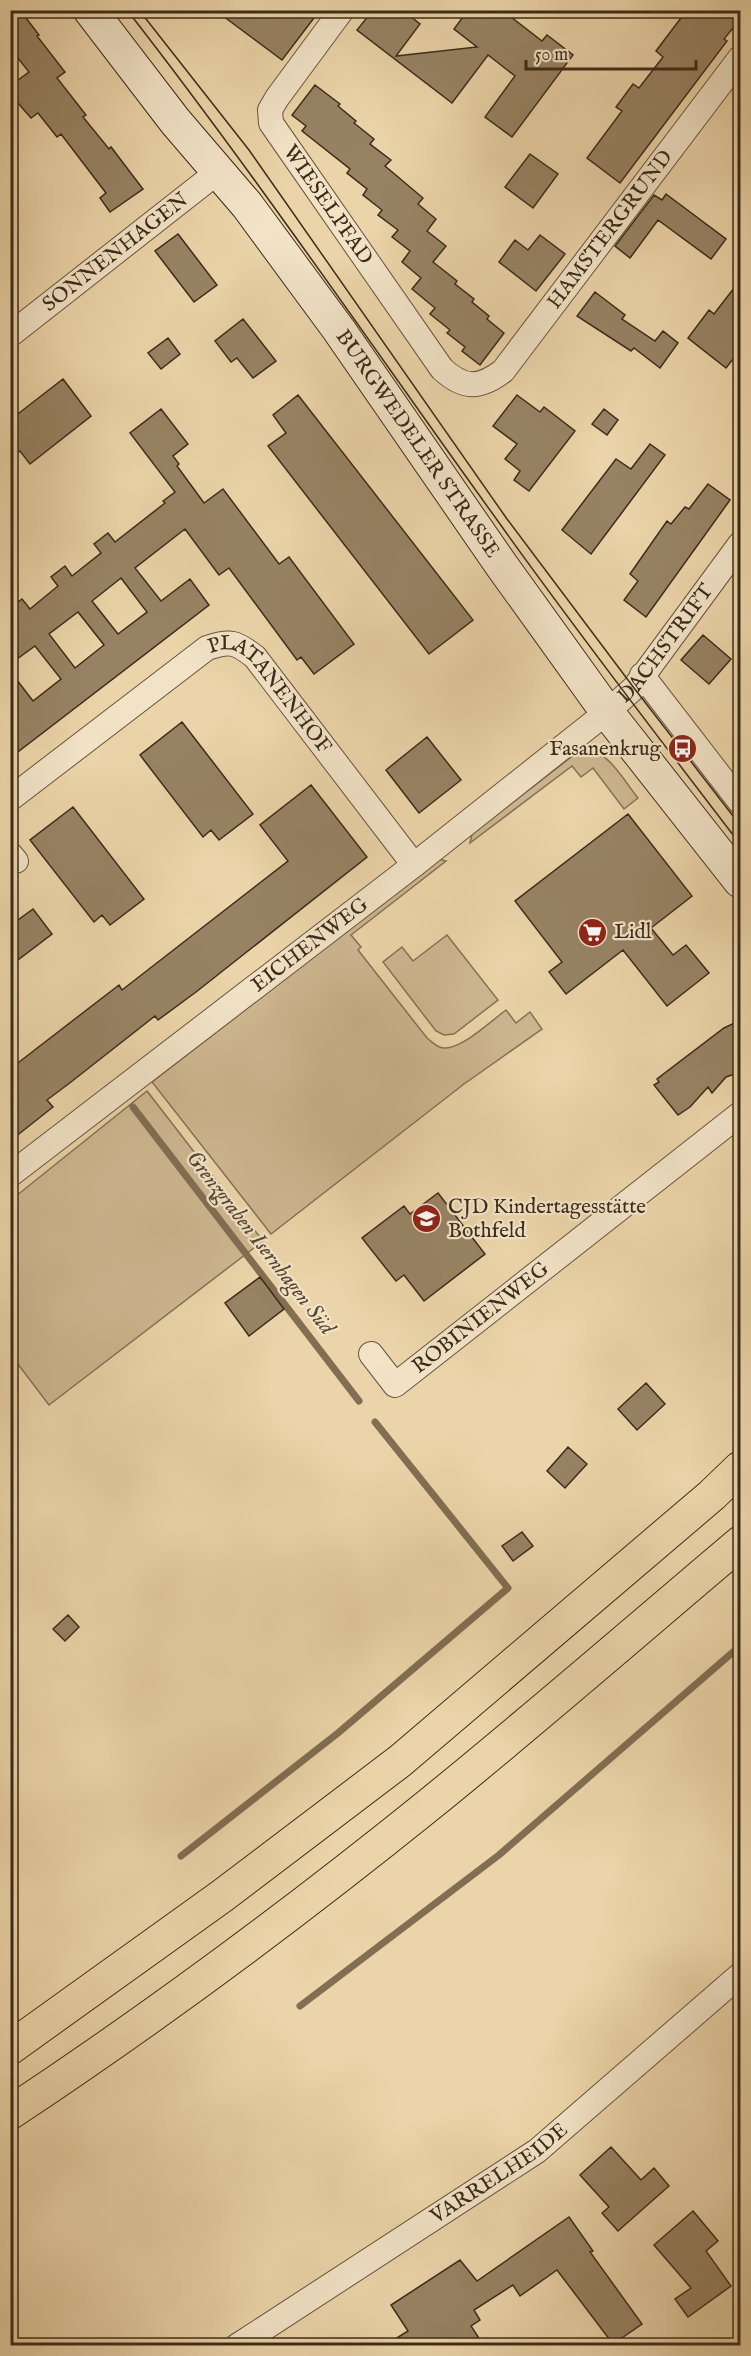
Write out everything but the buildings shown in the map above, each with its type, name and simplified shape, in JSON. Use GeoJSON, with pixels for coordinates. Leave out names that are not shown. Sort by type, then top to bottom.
{"type":"FeatureCollection","features":[{"type":"Feature","properties":{"kind":"highway"},"geometry":{"type":"LineString","coordinates":[[10,2048],[222,1896],[400,1761],[741,1468]]}},
{"type":"Feature","properties":{"kind":"highway"},"geometry":{"type":"LineString","coordinates":[[10,2113],[63,2078],[250,1943],[430,1804],[741,1543]]}},
{"type":"Feature","properties":{"kind":"main road","name":"BURGWEDELER STRASSE"},"geometry":{"type":"LineString","coordinates":[[90,10],[175,121],[247,204],[339,330],[502,566],[607,712],[741,881]]}},
{"type":"Feature","properties":{"kind":"street","name":"WIESELPFAD"},"geometry":{"type":"LineString","coordinates":[[342,10],[277,98],[270,110],[271,123],[442,369],[456,382],[470,385]]}},
{"type":"Feature","properties":{"kind":"street","name":"HAMSTERGRUND"},"geometry":{"type":"LineString","coordinates":[[470,385],[490,381],[503,371],[741,58]]}},
{"type":"Feature","properties":{"kind":"street","name":"SONNENHAGEN"},"geometry":{"type":"LineString","coordinates":[[10,335],[219,171]]}},
{"type":"Feature","properties":{"kind":"street","name":"DACHSTRIFT"},"geometry":{"type":"LineString","coordinates":[[607,712],[634,688],[741,544]]}},
{"type":"Feature","properties":{"kind":"street","name":"PLATANENHOF"},"geometry":{"type":"LineString","coordinates":[[10,799],[207,648],[224,642],[240,644],[255,657],[414,865]]}},
{"type":"Feature","properties":{"kind":"street"},"geometry":{"type":"LineString","coordinates":[[642,675],[741,802]]}},
{"type":"Feature","properties":{"kind":"street","name":"EICHENWEG"},"geometry":{"type":"LineString","coordinates":[[10,1175],[414,865],[607,712]]}},
{"type":"Feature","properties":{"kind":"street","name":"ROBINIENWEG"},"geometry":{"type":"LineString","coordinates":[[371,1354],[395,1386],[741,1114]]}},
{"type":"Feature","properties":{"kind":"street","name":"VARRELHEIDE"},"geometry":{"type":"LineString","coordinates":[[237,2346],[537,2151],[741,1975]]}},
{"type":"Feature","properties":{"kind":"shaded area"},"geometry":{"type":"Polygon","coordinates":[[[584,747],[608,760],[638,798],[624,809],[593,768],[581,777],[572,766],[470,843],[472,834],[584,747]]]}},
{"type":"Feature","properties":{"kind":"shaded area"},"geometry":{"type":"Polygon","coordinates":[[[439,859],[446,861],[351,935],[361,947],[358,950],[427,1038],[439,1047],[459,1044],[506,1010],[516,1023],[530,1012],[542,1029],[464,1084],[271,1234],[152,1082],[439,859]]]}},
{"type":"Feature","properties":{"kind":"shaded area"},"geometry":{"type":"Polygon","coordinates":[[[447,935],[498,1000],[454,1034],[444,1035],[436,1031],[383,962],[402,947],[413,961],[447,935]]]}},
{"type":"Feature","properties":{"kind":"shaded area"},"geometry":{"type":"Polygon","coordinates":[[[147,1091],[263,1241],[49,1405],[11,1355],[11,1200],[147,1091]]]}},
{"type":"Feature","properties":{"kind":"waterway","name":"Grenzgraben Isernhagen Süd"},"geometry":{"type":"LineString","coordinates":[[133,1107],[359,1401]]}},
{"type":"Feature","properties":{"kind":"waterway"},"geometry":{"type":"LineString","coordinates":[[181,1856],[338,1733],[508,1588],[375,1422]]}},
{"type":"Feature","properties":{"kind":"waterway"},"geometry":{"type":"LineString","coordinates":[[300,2006],[499,1855],[740,1646]]}},
{"type":"Feature","properties":{"kind":"tram line"},"geometry":{"type":"LineString","coordinates":[[127,10],[269,201],[559,605],[740,844]]}},
{"type":"Feature","properties":{"kind":"tram line"},"geometry":{"type":"LineString","coordinates":[[139,10],[249,150],[507,519],[740,825]]}},
{"type":"Feature","properties":{"kind":"place","name":"Fasanenkrug"},"geometry":{"type":"Point","coordinates":[682,749]}},
{"type":"Feature","properties":{"kind":"place","name":"Lidl"},"geometry":{"type":"Point","coordinates":[593,932]}},
{"type":"Feature","properties":{"kind":"place","name":"CJD Kindertagesstätte Bothfeld"},"geometry":{"type":"Point","coordinates":[427,1219]}}]}
